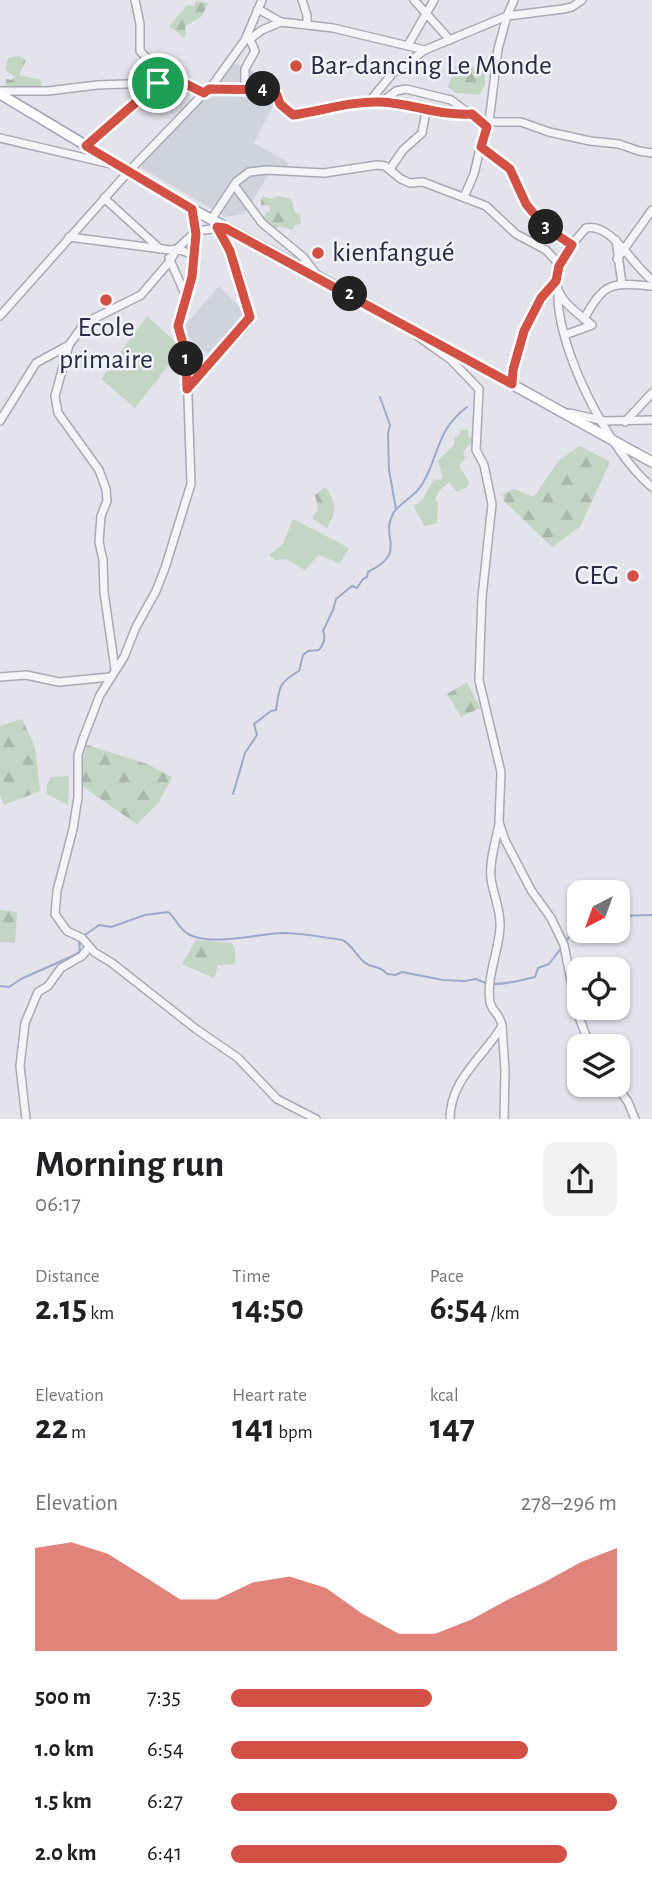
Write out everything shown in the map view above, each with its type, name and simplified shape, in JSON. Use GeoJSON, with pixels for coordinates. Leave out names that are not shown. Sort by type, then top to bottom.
{"type":"FeatureCollection","features":[{"type":"Feature","properties":{"kind":"main road"},"geometry":{"type":"LineString","coordinates":[[0,93],[218,225],[317,276],[652,462]]}},
{"type":"Feature","properties":{"kind":"street"},"geometry":{"type":"LineString","coordinates":[[135,0],[140,24],[140,51],[162,74],[207,91],[269,90],[274,92],[280,104],[293,115],[369,102],[449,115],[472,114]]}},
{"type":"Feature","properties":{"kind":"street"},"geometry":{"type":"LineString","coordinates":[[0,316],[104,198],[125,168],[207,91],[249,37],[262,0]]}},
{"type":"Feature","properties":{"kind":"street"},"geometry":{"type":"LineString","coordinates":[[303,0],[307,25]]}},
{"type":"Feature","properties":{"kind":"street"},"geometry":{"type":"LineString","coordinates":[[414,0],[450,40]]}},
{"type":"Feature","properties":{"kind":"street"},"geometry":{"type":"LineString","coordinates":[[408,45],[434,0]]}},
{"type":"Feature","properties":{"kind":"street"},"geometry":{"type":"LineString","coordinates":[[464,197],[488,124],[498,49],[514,0]]}},
{"type":"Feature","properties":{"kind":"street"},"geometry":{"type":"LineString","coordinates":[[369,102],[392,74],[425,50],[507,16],[563,9],[582,0]]}},
{"type":"Feature","properties":{"kind":"street"},"geometry":{"type":"LineString","coordinates":[[258,9],[281,22],[333,28],[425,50]]}},
{"type":"Feature","properties":{"kind":"street"},"geometry":{"type":"LineString","coordinates":[[249,37],[281,22]]}},
{"type":"Feature","properties":{"kind":"street"},"geometry":{"type":"LineString","coordinates":[[245,89],[245,69],[256,51],[249,37]]}},
{"type":"Feature","properties":{"kind":"street"},"geometry":{"type":"LineString","coordinates":[[0,93],[97,85],[182,82]]}},
{"type":"Feature","properties":{"kind":"street"},"geometry":{"type":"LineString","coordinates":[[86,146],[158,83]]}},
{"type":"Feature","properties":{"kind":"street"},"geometry":{"type":"LineString","coordinates":[[382,102],[396,92],[407,89],[451,100],[488,124],[521,122],[549,132],[619,144],[652,153]]}},
{"type":"Feature","properties":{"kind":"street"},"geometry":{"type":"LineString","coordinates":[[390,169],[403,150],[422,133],[426,111]]}},
{"type":"Feature","properties":{"kind":"street"},"geometry":{"type":"LineString","coordinates":[[0,138],[125,168]]}},
{"type":"Feature","properties":{"kind":"street"},"geometry":{"type":"LineString","coordinates":[[481,147],[510,169],[526,204],[545,227],[572,245]]}},
{"type":"Feature","properties":{"kind":"street"},"geometry":{"type":"LineString","coordinates":[[187,389],[250,317],[230,251],[218,225],[234,185],[253,171],[324,173],[377,165],[390,169],[410,183],[423,182],[486,206],[516,234],[546,250],[559,266]]}},
{"type":"Feature","properties":{"kind":"street"},"geometry":{"type":"LineString","coordinates":[[234,185],[262,223],[303,257],[317,276]]}},
{"type":"Feature","properties":{"kind":"street"},"geometry":{"type":"LineString","coordinates":[[104,198],[160,249],[170,261],[186,296]]}},
{"type":"Feature","properties":{"kind":"street"},"geometry":{"type":"LineString","coordinates":[[192,209],[196,231],[192,277],[178,326],[186,354],[191,442],[189,492],[161,580],[136,627],[124,657],[100,695],[78,755],[78,797],[74,829],[57,891],[55,914],[67,932],[81,937],[89,947],[238,1058],[277,1099],[316,1119]]}},
{"type":"Feature","properties":{"kind":"street"},"geometry":{"type":"LineString","coordinates":[[619,244],[630,242],[652,210]]}},
{"type":"Feature","properties":{"kind":"street"},"geometry":{"type":"LineString","coordinates":[[112,674],[113,642],[105,602],[103,560],[99,542],[101,516],[107,501],[106,489],[99,470],[58,413],[55,396],[69,345],[82,327],[141,295],[177,249],[196,231],[218,225]]}},
{"type":"Feature","properties":{"kind":"street"},"geometry":{"type":"LineString","coordinates":[[652,280],[619,244],[601,229],[589,227],[572,245],[559,266],[556,281],[565,335],[578,373],[612,440],[634,470],[652,487]]}},
{"type":"Feature","properties":{"kind":"street"},"geometry":{"type":"LineString","coordinates":[[69,237],[177,249],[194,255]]}},
{"type":"Feature","properties":{"kind":"street"},"geometry":{"type":"LineString","coordinates":[[619,244],[617,259],[622,284]]}},
{"type":"Feature","properties":{"kind":"street"},"geometry":{"type":"LineString","coordinates":[[617,259],[619,244]]}},
{"type":"Feature","properties":{"kind":"street"},"geometry":{"type":"LineString","coordinates":[[512,384],[513,370],[524,331],[541,298],[556,281]]}},
{"type":"Feature","properties":{"kind":"street"},"geometry":{"type":"LineString","coordinates":[[584,319],[604,290],[610,286],[652,286]]}},
{"type":"Feature","properties":{"kind":"street"},"geometry":{"type":"LineString","coordinates":[[558,290],[570,307],[592,326],[565,335]]}},
{"type":"Feature","properties":{"kind":"street"},"geometry":{"type":"LineString","coordinates":[[405,326],[451,360],[475,383],[480,393],[476,414],[476,450],[484,465],[492,504],[482,597],[479,680],[500,772],[499,822],[491,875],[500,926],[490,999],[492,1007],[501,1017],[505,1070],[504,1119]]}},
{"type":"Feature","properties":{"kind":"street"},"geometry":{"type":"LineString","coordinates":[[0,421],[22,388],[30,369],[69,345]]}},
{"type":"Feature","properties":{"kind":"street"},"geometry":{"type":"LineString","coordinates":[[625,422],[652,393]]}},
{"type":"Feature","properties":{"kind":"street"},"geometry":{"type":"LineString","coordinates":[[558,410],[601,421],[652,420]]}},
{"type":"Feature","properties":{"kind":"street"},"geometry":{"type":"LineString","coordinates":[[0,677],[26,675],[59,682],[112,674]]}},
{"type":"Feature","properties":{"kind":"street"},"geometry":{"type":"LineString","coordinates":[[499,822],[528,886],[551,918],[564,944],[577,1012],[585,1034]]}},
{"type":"Feature","properties":{"kind":"street"},"geometry":{"type":"LineString","coordinates":[[26,1119],[20,1066],[25,1023],[38,992],[48,986],[61,968],[82,956],[89,947]]}},
{"type":"Feature","properties":{"kind":"street"},"geometry":{"type":"LineString","coordinates":[[450,1119],[450,1104],[461,1079],[502,1026]]}},
{"type":"Feature","properties":{"kind":"street"},"geometry":{"type":"LineString","coordinates":[[624,1097],[635,1119]]}},
{"type":"Feature","properties":{"kind":"shaded area"},"geometry":{"type":"Polygon","coordinates":[[[235,63],[254,72],[257,91],[276,95],[254,143],[289,163],[285,170],[272,169],[244,214],[225,217],[142,168],[142,160],[209,96],[235,63]]]}},
{"type":"Feature","properties":{"kind":"shaded area"},"geometry":{"type":"Polygon","coordinates":[[[219,286],[245,313],[209,355],[181,330],[219,286]]]}},
{"type":"Feature","properties":{"kind":"green space"},"geometry":{"type":"Polygon","coordinates":[[[196,1],[208,3],[202,16],[185,26],[184,38],[169,26],[187,5],[194,6],[196,1]]]}},
{"type":"Feature","properties":{"kind":"green space"},"geometry":{"type":"Polygon","coordinates":[[[19,56],[26,60],[19,75],[41,80],[42,89],[5,90],[6,79],[12,80],[14,76],[5,70],[8,58],[19,56]]]}},
{"type":"Feature","properties":{"kind":"green space"},"geometry":{"type":"Polygon","coordinates":[[[460,63],[485,72],[485,85],[479,95],[456,93],[448,87],[455,68],[460,63]]]}},
{"type":"Feature","properties":{"kind":"green space"},"geometry":{"type":"Polygon","coordinates":[[[263,196],[270,199],[279,196],[291,199],[295,213],[300,215],[301,224],[295,225],[292,230],[280,226],[275,229],[264,217],[270,211],[269,205],[261,206],[263,196]]]}},
{"type":"Feature","properties":{"kind":"green space"},"geometry":{"type":"Polygon","coordinates":[[[147,316],[182,348],[135,408],[101,379],[147,316]]]}},
{"type":"Feature","properties":{"kind":"green space"},"geometry":{"type":"Polygon","coordinates":[[[461,430],[468,430],[469,438],[475,437],[474,443],[463,452],[465,458],[459,466],[469,482],[467,487],[457,492],[449,482],[439,491],[435,500],[438,502],[437,523],[424,526],[414,506],[423,499],[434,479],[443,478],[438,461],[454,445],[454,438],[461,430]]]}},
{"type":"Feature","properties":{"kind":"green space"},"geometry":{"type":"Polygon","coordinates":[[[580,446],[610,462],[580,527],[552,547],[504,501],[503,494],[514,489],[534,497],[559,460],[580,446]]]}},
{"type":"Feature","properties":{"kind":"green space"},"geometry":{"type":"Polygon","coordinates":[[[325,487],[334,507],[327,528],[312,518],[318,509],[315,495],[325,487]]]}},
{"type":"Feature","properties":{"kind":"green space"},"geometry":{"type":"Polygon","coordinates":[[[293,519],[349,548],[340,563],[318,555],[305,570],[286,559],[275,560],[269,555],[283,544],[293,519]]]}},
{"type":"Feature","properties":{"kind":"green space"},"geometry":{"type":"Polygon","coordinates":[[[467,682],[480,708],[461,717],[447,694],[467,682]]]}},
{"type":"Feature","properties":{"kind":"green space"},"geometry":{"type":"Polygon","coordinates":[[[22,719],[35,747],[40,791],[4,805],[0,796],[0,726],[22,719]]]}},
{"type":"Feature","properties":{"kind":"green space"},"geometry":{"type":"Polygon","coordinates":[[[87,745],[147,764],[172,777],[159,802],[137,824],[76,782],[87,745]]]}},
{"type":"Feature","properties":{"kind":"green space"},"geometry":{"type":"Polygon","coordinates":[[[69,776],[68,805],[47,794],[47,784],[51,777],[69,776]]]}},
{"type":"Feature","properties":{"kind":"green space"},"geometry":{"type":"Polygon","coordinates":[[[0,910],[17,912],[15,943],[0,942],[0,910]]]}},
{"type":"Feature","properties":{"kind":"green space"},"geometry":{"type":"Polygon","coordinates":[[[196,940],[231,943],[235,948],[235,964],[218,965],[214,978],[182,964],[196,940]]]}},
{"type":"Feature","properties":{"kind":"waterway"},"geometry":{"type":"LineString","coordinates":[[380,397],[390,425],[389,470],[396,509]]}},
{"type":"Feature","properties":{"kind":"waterway"},"geometry":{"type":"LineString","coordinates":[[233,794],[245,753],[257,735],[254,724],[276,710],[281,687],[299,671],[303,655],[321,647],[323,631],[336,599],[352,586],[357,588],[368,572],[388,557],[391,544],[390,521],[394,512],[421,486],[443,435],[467,407]]}},
{"type":"Feature","properties":{"kind":"waterway"},"geometry":{"type":"LineString","coordinates":[[82,937],[99,925],[111,927],[145,915],[168,912],[186,933],[200,938],[305,934],[342,940],[363,961],[387,974],[402,972],[443,980],[476,979],[488,984]]}},
{"type":"Feature","properties":{"kind":"waterway"},"geometry":{"type":"LineString","coordinates":[[630,916],[652,915]]}},
{"type":"Feature","properties":{"kind":"waterway"},"geometry":{"type":"LineString","coordinates":[[0,986],[9,987],[77,954],[80,950],[79,941]]}},
{"type":"Feature","properties":{"kind":"waterway"},"geometry":{"type":"LineString","coordinates":[[494,984],[535,977],[538,968],[549,964],[562,947]]}},
{"type":"Feature","properties":{"kind":"place","name":"Bar-dancing Le Monde"},"geometry":{"type":"Point","coordinates":[296,66]}},
{"type":"Feature","properties":{"kind":"place","name":"kienfangué"},"geometry":{"type":"Point","coordinates":[318,253]}},
{"type":"Feature","properties":{"kind":"place","name":"Ecole primaire"},"geometry":{"type":"Point","coordinates":[106,300]}},
{"type":"Feature","properties":{"kind":"place","name":"CEG"},"geometry":{"type":"Point","coordinates":[633,576]}},
{"type":"Feature","properties":{"kind":"route"},"geometry":{"type":"LineString","coordinates":[[182,82],[204,93],[209,89],[269,90],[277,95],[280,104],[293,115],[369,102],[449,115],[472,114],[487,127],[481,147],[510,169],[526,204],[545,227],[572,245],[559,266],[556,281],[541,298],[524,331],[513,370],[512,384],[294,264],[225,228],[217,227],[230,251],[250,317],[187,389],[186,354],[178,326],[192,277],[196,234],[192,209],[86,146],[158,83],[182,82]]}}]}
